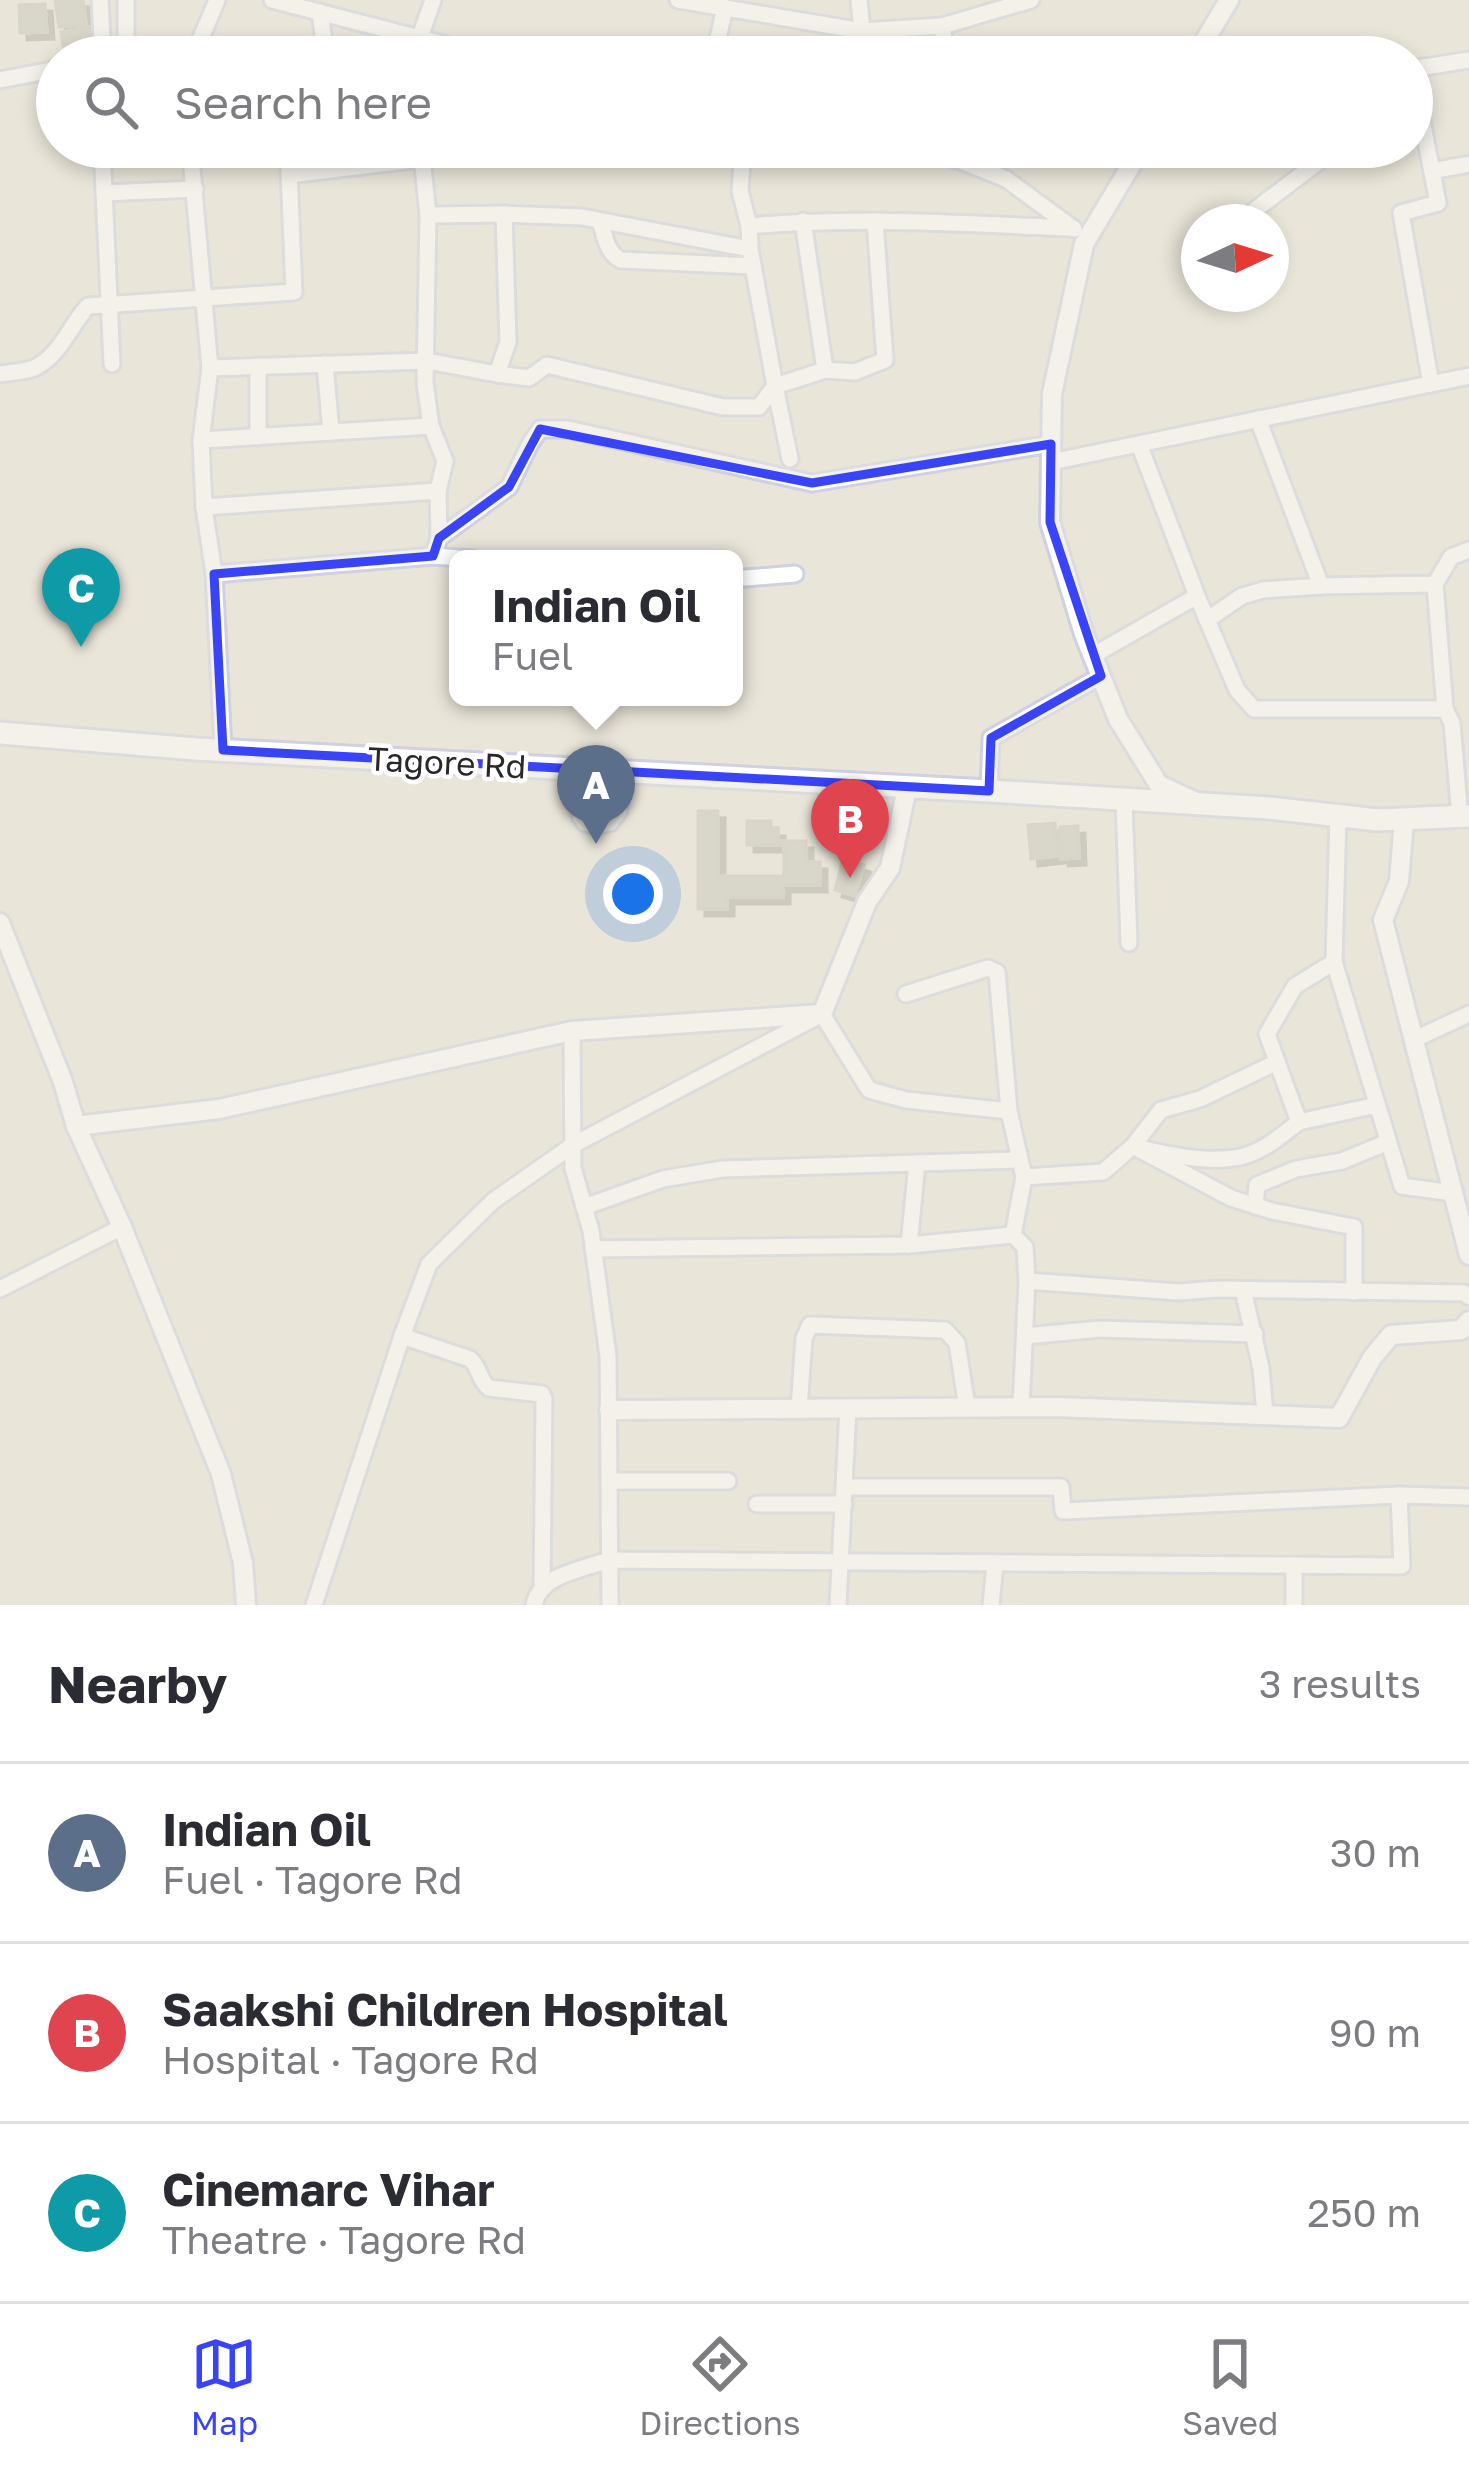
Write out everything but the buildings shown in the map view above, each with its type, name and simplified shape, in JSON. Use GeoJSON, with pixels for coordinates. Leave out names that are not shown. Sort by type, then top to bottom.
{"type":"FeatureCollection","features":[{"type":"Feature","properties":{"kind":"main road","name":"Tagore Rd"},"geometry":{"type":"LineString","coordinates":[[0,733],[224,751],[989,790],[1404,821],[1464,817]]}},
{"type":"Feature","properties":{"kind":"street"},"geometry":{"type":"LineString","coordinates":[[100,0],[102,36]]}},
{"type":"Feature","properties":{"kind":"street"},"geometry":{"type":"LineString","coordinates":[[126,0],[126,36]]}},
{"type":"Feature","properties":{"kind":"street"},"geometry":{"type":"LineString","coordinates":[[202,36],[217,0]]}},
{"type":"Feature","properties":{"kind":"street"},"geometry":{"type":"LineString","coordinates":[[272,0],[417,36]]}},
{"type":"Feature","properties":{"kind":"street"},"geometry":{"type":"LineString","coordinates":[[421,36],[433,0]]}},
{"type":"Feature","properties":{"kind":"street"},"geometry":{"type":"LineString","coordinates":[[678,0],[766,8],[862,31],[943,26],[1031,0]]}},
{"type":"Feature","properties":{"kind":"street"},"geometry":{"type":"LineString","coordinates":[[859,0],[862,31]]}},
{"type":"Feature","properties":{"kind":"street"},"geometry":{"type":"LineString","coordinates":[[961,0],[967,21]]}},
{"type":"Feature","properties":{"kind":"street"},"geometry":{"type":"LineString","coordinates":[[1208,36],[1229,0]]}},
{"type":"Feature","properties":{"kind":"street"},"geometry":{"type":"LineString","coordinates":[[718,36],[724,7]]}},
{"type":"Feature","properties":{"kind":"street"},"geometry":{"type":"LineString","coordinates":[[320,12],[323,36]]}},
{"type":"Feature","properties":{"kind":"street"},"geometry":{"type":"LineString","coordinates":[[943,26],[944,36]]}},
{"type":"Feature","properties":{"kind":"street"},"geometry":{"type":"LineString","coordinates":[[1433,66],[1469,60]]}},
{"type":"Feature","properties":{"kind":"street"},"geometry":{"type":"LineString","coordinates":[[0,80],[36,73]]}},
{"type":"Feature","properties":{"kind":"street"},"geometry":{"type":"LineString","coordinates":[[1432,171],[1469,164]]}},
{"type":"Feature","properties":{"kind":"street"},"geometry":{"type":"LineString","coordinates":[[103,168],[112,364]]}},
{"type":"Feature","properties":{"kind":"street"},"geometry":{"type":"LineString","coordinates":[[192,168],[211,368],[201,440],[224,751]]}},
{"type":"Feature","properties":{"kind":"street"},"geometry":{"type":"LineString","coordinates":[[0,374],[37,368],[60,346],[88,306],[295,292],[289,168]]}},
{"type":"Feature","properties":{"kind":"street"},"geometry":{"type":"LineString","coordinates":[[289,175],[331,168]]}},
{"type":"Feature","properties":{"kind":"street"},"geometry":{"type":"LineString","coordinates":[[423,168],[428,214],[425,383],[431,426],[445,460],[438,491],[439,538],[433,556]]}},
{"type":"Feature","properties":{"kind":"street"},"geometry":{"type":"LineString","coordinates":[[742,168],[740,191],[790,459]]}},
{"type":"Feature","properties":{"kind":"street"},"geometry":{"type":"LineString","coordinates":[[986,168],[1079,236]]}},
{"type":"Feature","properties":{"kind":"street"},"geometry":{"type":"LineString","coordinates":[[1127,168],[1079,236],[1052,394],[1050,522],[1092,656],[1118,719],[1159,785],[1203,805]]}},
{"type":"Feature","properties":{"kind":"street"},"geometry":{"type":"LineString","coordinates":[[1264,204],[1311,168]]}},
{"type":"Feature","properties":{"kind":"street"},"geometry":{"type":"LineString","coordinates":[[1431,168],[1438,202],[1401,213],[1431,384]]}},
{"type":"Feature","properties":{"kind":"street"},"geometry":{"type":"LineString","coordinates":[[104,193],[195,189]]}},
{"type":"Feature","properties":{"kind":"street"},"geometry":{"type":"LineString","coordinates":[[428,214],[600,221],[752,257]]}},
{"type":"Feature","properties":{"kind":"street"},"geometry":{"type":"LineString","coordinates":[[497,374],[508,342],[504,214]]}},
{"type":"Feature","properties":{"kind":"street"},"geometry":{"type":"LineString","coordinates":[[600,221],[609,250],[621,260],[752,257]]}},
{"type":"Feature","properties":{"kind":"street"},"geometry":{"type":"LineString","coordinates":[[803,221],[825,370]]}},
{"type":"Feature","properties":{"kind":"street"},"geometry":{"type":"LineString","coordinates":[[749,226],[875,221],[1079,236]]}},
{"type":"Feature","properties":{"kind":"street"},"geometry":{"type":"LineString","coordinates":[[211,368],[427,361],[529,379],[547,365],[723,407],[759,406],[775,386],[825,370],[855,372],[885,360],[875,221]]}},
{"type":"Feature","properties":{"kind":"street"},"geometry":{"type":"LineString","coordinates":[[325,364],[331,432]]}},
{"type":"Feature","properties":{"kind":"street"},"geometry":{"type":"LineString","coordinates":[[258,366],[258,436]]}},
{"type":"Feature","properties":{"kind":"street"},"geometry":{"type":"LineString","coordinates":[[439,538],[509,487],[540,430],[554,428],[812,483],[1139,444],[1469,376]]}},
{"type":"Feature","properties":{"kind":"street"},"geometry":{"type":"LineString","coordinates":[[1258,419],[1321,586]]}},
{"type":"Feature","properties":{"kind":"street"},"geometry":{"type":"LineString","coordinates":[[201,440],[431,426]]}},
{"type":"Feature","properties":{"kind":"street"},"geometry":{"type":"LineString","coordinates":[[1139,444],[1237,690],[1254,710],[1445,709]]}},
{"type":"Feature","properties":{"kind":"street"},"geometry":{"type":"LineString","coordinates":[[204,506],[438,491]]}},
{"type":"Feature","properties":{"kind":"street"},"geometry":{"type":"LineString","coordinates":[[1464,817],[1452,723],[1445,709],[1435,584],[1451,557],[1469,550]]}},
{"type":"Feature","properties":{"kind":"street"},"geometry":{"type":"LineString","coordinates":[[214,574],[449,557]]}},
{"type":"Feature","properties":{"kind":"street"},"geometry":{"type":"LineString","coordinates":[[743,578],[795,574]]}},
{"type":"Feature","properties":{"kind":"street"},"geometry":{"type":"LineString","coordinates":[[1207,620],[1242,596],[1263,590],[1435,584]]}},
{"type":"Feature","properties":{"kind":"street"},"geometry":{"type":"LineString","coordinates":[[1092,656],[1197,596]]}},
{"type":"Feature","properties":{"kind":"street"},"geometry":{"type":"LineString","coordinates":[[989,790],[992,738],[1101,676]]}},
{"type":"Feature","properties":{"kind":"street"},"geometry":{"type":"LineString","coordinates":[[314,1605],[429,1264],[493,1201],[573,1144],[822,1014],[867,902],[890,868],[907,788]]}},
{"type":"Feature","properties":{"kind":"street"},"geometry":{"type":"LineString","coordinates":[[1124,800],[1129,943]]}},
{"type":"Feature","properties":{"kind":"street"},"geometry":{"type":"LineString","coordinates":[[1338,816],[1334,962],[1388,1142],[1402,1186],[1453,1193]]}},
{"type":"Feature","properties":{"kind":"street"},"geometry":{"type":"LineString","coordinates":[[1404,821],[1399,881],[1383,920],[1469,1255]]}},
{"type":"Feature","properties":{"kind":"street"},"geometry":{"type":"LineString","coordinates":[[0,923],[76,1126],[122,1227],[221,1474],[243,1563],[246,1605]]}},
{"type":"Feature","properties":{"kind":"street"},"geometry":{"type":"LineString","coordinates":[[1299,1122],[1267,1034],[1295,986],[1334,962]]}},
{"type":"Feature","properties":{"kind":"street"},"geometry":{"type":"LineString","coordinates":[[906,994],[988,968],[997,972],[1009,1111],[1024,1178],[1013,1235]]}},
{"type":"Feature","properties":{"kind":"street"},"geometry":{"type":"LineString","coordinates":[[76,1126],[219,1109],[572,1031],[822,1014]]}},
{"type":"Feature","properties":{"kind":"street"},"geometry":{"type":"LineString","coordinates":[[822,1014],[869,1090],[906,1100],[1009,1111]]}},
{"type":"Feature","properties":{"kind":"street"},"geometry":{"type":"LineString","coordinates":[[1413,1040],[1469,1014]]}},
{"type":"Feature","properties":{"kind":"street"},"geometry":{"type":"LineString","coordinates":[[572,1031],[573,1168],[593,1249],[608,1356],[610,1605]]}},
{"type":"Feature","properties":{"kind":"street"},"geometry":{"type":"LineString","coordinates":[[1024,1178],[1103,1172],[1133,1146],[1161,1111],[1200,1099],[1277,1063]]}},
{"type":"Feature","properties":{"kind":"street"},"geometry":{"type":"LineString","coordinates":[[1133,1146],[1184,1158],[1244,1156],[1269,1145],[1299,1122],[1377,1105]]}},
{"type":"Feature","properties":{"kind":"street"},"geometry":{"type":"LineString","coordinates":[[1255,1206],[1257,1185],[1296,1169],[1342,1162],[1388,1142]]}},
{"type":"Feature","properties":{"kind":"street"},"geometry":{"type":"LineString","coordinates":[[1133,1146],[1231,1198],[1354,1227],[1354,1292]]}},
{"type":"Feature","properties":{"kind":"street"},"geometry":{"type":"LineString","coordinates":[[584,1207],[664,1179],[722,1169],[1020,1160]]}},
{"type":"Feature","properties":{"kind":"street"},"geometry":{"type":"LineString","coordinates":[[909,1245],[917,1163]]}},
{"type":"Feature","properties":{"kind":"street"},"geometry":{"type":"LineString","coordinates":[[0,1289],[122,1227]]}},
{"type":"Feature","properties":{"kind":"street"},"geometry":{"type":"LineString","coordinates":[[593,1249],[909,1245],[1013,1235],[1025,1246],[1027,1281],[1021,1407]]}},
{"type":"Feature","properties":{"kind":"street"},"geometry":{"type":"LineString","coordinates":[[1027,1281],[1179,1292],[1464,1293],[1469,1297]]}},
{"type":"Feature","properties":{"kind":"street"},"geometry":{"type":"LineString","coordinates":[[1243,1290],[1255,1334],[1265,1415]]}},
{"type":"Feature","properties":{"kind":"street"},"geometry":{"type":"LineString","coordinates":[[609,1410],[1021,1407],[1339,1418],[1372,1358],[1391,1335],[1462,1330],[1469,1321]]}},
{"type":"Feature","properties":{"kind":"street"},"geometry":{"type":"LineString","coordinates":[[799,1408],[804,1338],[811,1325],[945,1330],[957,1343],[967,1407]]}},
{"type":"Feature","properties":{"kind":"street"},"geometry":{"type":"LineString","coordinates":[[1024,1336],[1100,1329],[1255,1334]]}},
{"type":"Feature","properties":{"kind":"street"},"geometry":{"type":"LineString","coordinates":[[402,1336],[470,1359],[489,1388],[542,1394],[542,1586],[534,1605]]}},
{"type":"Feature","properties":{"kind":"street"},"geometry":{"type":"LineString","coordinates":[[838,1605],[848,1408]]}},
{"type":"Feature","properties":{"kind":"street"},"geometry":{"type":"LineString","coordinates":[[610,1481],[728,1481]]}},
{"type":"Feature","properties":{"kind":"street"},"geometry":{"type":"LineString","coordinates":[[757,1504],[1061,1487],[1063,1510],[1469,1497]]}},
{"type":"Feature","properties":{"kind":"street"},"geometry":{"type":"LineString","coordinates":[[542,1586],[609,1560],[1402,1565],[1400,1496]]}},
{"type":"Feature","properties":{"kind":"street"},"geometry":{"type":"LineString","coordinates":[[991,1605],[995,1564]]}},
{"type":"Feature","properties":{"kind":"street"},"geometry":{"type":"LineString","coordinates":[[1294,1565],[1294,1605]]}},
{"type":"Feature","properties":{"kind":"lane"},"geometry":{"type":"LineString","coordinates":[[574,768],[578,818],[583,826],[597,830],[612,826],[622,813],[629,772]]}},
{"type":"Feature","properties":{"kind":"highlighted area"},"geometry":{"type":"Polygon","coordinates":[[[540,429],[812,483],[1051,444],[1050,522],[1101,676],[991,738],[989,791],[223,750],[214,574],[433,556],[439,538],[509,487],[540,429]]]}},
{"type":"Feature","properties":{"kind":"place","name":"Cinemarc Vihar"},"geometry":{"type":"Point","coordinates":[81,647]}},
{"type":"Feature","properties":{"kind":"place","name":"Indian Oil"},"geometry":{"type":"Point","coordinates":[596,844]}},
{"type":"Feature","properties":{"kind":"place","name":"Saakshi Children Hospital"},"geometry":{"type":"Point","coordinates":[850,878]}}]}
